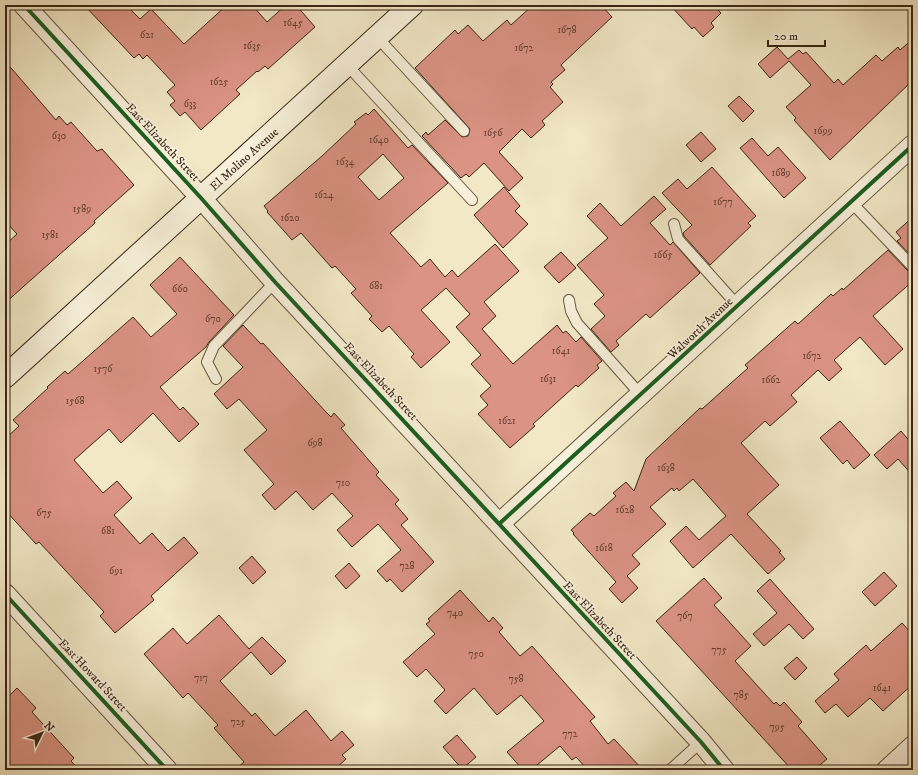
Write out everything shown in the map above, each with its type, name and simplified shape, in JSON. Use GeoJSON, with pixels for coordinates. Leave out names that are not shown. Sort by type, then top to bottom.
{"type":"FeatureCollection","features":[{"type":"Feature","properties":{"kind":"street","name":"East Elizabeth Street"},"geometry":{"type":"LineString","coordinates":[[24,5],[201,198],[275,282],[701,742],[724,770]]}},
{"type":"Feature","properties":{"kind":"street","name":"El Molino Avenue"},"geometry":{"type":"LineString","coordinates":[[5,377],[411,5]]}},
{"type":"Feature","properties":{"kind":"street","name":"Walworth Avenue"},"geometry":{"type":"LineString","coordinates":[[499,524],[913,146]]}},
{"type":"Feature","properties":{"kind":"street","name":"East Howard Street"},"geometry":{"type":"LineString","coordinates":[[5,594],[167,770]]}},
{"type":"Feature","properties":{"kind":"street"},"geometry":{"type":"LineString","coordinates":[[887,770],[913,746]]}},
{"type":"Feature","properties":{"kind":"lane"},"geometry":{"type":"LineString","coordinates":[[376,37],[464,131]]}},
{"type":"Feature","properties":{"kind":"lane"},"geometry":{"type":"LineString","coordinates":[[347,65],[472,200]]}},
{"type":"Feature","properties":{"kind":"lane"},"geometry":{"type":"LineString","coordinates":[[851,202],[913,267]]}},
{"type":"Feature","properties":{"kind":"lane"},"geometry":{"type":"LineString","coordinates":[[674,224],[678,239],[738,306]]}},
{"type":"Feature","properties":{"kind":"lane"},"geometry":{"type":"LineString","coordinates":[[216,379],[207,362],[214,346],[275,282]]}},
{"type":"Feature","properties":{"kind":"lane"},"geometry":{"type":"LineString","coordinates":[[569,300],[570,311],[577,323],[641,395]]}},
{"type":"Feature","properties":{"kind":"lane"},"geometry":{"type":"LineString","coordinates":[[670,770],[701,742]]}},
{"type":"Feature","properties":{"kind":"building"},"geometry":{"type":"Polygon","coordinates":[[[84,5],[126,5],[140,19],[151,9],[184,44],[227,5],[252,5],[267,22],[286,5],[296,5],[315,27],[268,69],[265,66],[258,72],[257,71],[236,90],[240,94],[201,130],[185,112],[180,116],[170,105],[175,101],[167,92],[175,85],[147,55],[143,59],[139,54],[134,58],[84,5]]]}},
{"type":"Feature","properties":{"kind":"building"},"geometry":{"type":"Polygon","coordinates":[[[533,5],[601,5],[612,17],[561,65],[565,70],[551,82],[553,84],[550,87],[563,102],[542,121],[545,125],[531,138],[522,129],[499,152],[523,178],[509,191],[484,163],[469,177],[466,174],[461,178],[422,136],[426,132],[428,135],[445,120],[462,137],[468,136],[470,129],[415,68],[455,30],[458,34],[468,25],[483,41],[507,20],[511,25],[533,5]]]}},
{"type":"Feature","properties":{"kind":"building"},"geometry":{"type":"Polygon","coordinates":[[[670,5],[713,5],[721,13],[711,23],[714,27],[703,37],[694,27],[692,29],[670,5]]]}},
{"type":"Feature","properties":{"kind":"building"},"geometry":{"type":"Polygon","coordinates":[[[913,39],[913,80],[830,160],[794,120],[796,118],[786,107],[811,85],[789,61],[770,78],[758,64],[777,47],[788,59],[799,50],[803,54],[806,52],[834,83],[838,79],[843,85],[876,55],[882,61],[898,47],[900,50],[913,39]]]}},
{"type":"Feature","properties":{"kind":"building"},"geometry":{"type":"Polygon","coordinates":[[[5,61],[56,120],[59,116],[67,125],[71,122],[97,151],[102,149],[134,185],[94,221],[95,223],[5,303],[5,245],[17,234],[5,221],[5,61]]]}},
{"type":"Feature","properties":{"kind":"building"},"geometry":{"type":"Polygon","coordinates":[[[739,96],[754,111],[743,122],[728,106],[739,96]]]}},
{"type":"Feature","properties":{"kind":"building"},"geometry":{"type":"Polygon","coordinates":[[[374,109],[408,148],[412,145],[448,183],[390,233],[421,267],[430,259],[445,277],[452,270],[458,277],[495,244],[519,271],[484,302],[496,316],[482,329],[513,364],[557,325],[563,333],[566,331],[576,342],[581,337],[602,361],[597,365],[599,368],[578,387],[576,385],[533,424],[535,426],[510,448],[478,414],[488,405],[480,396],[491,386],[471,364],[481,355],[456,327],[470,314],[446,288],[421,310],[450,342],[421,368],[411,357],[414,354],[389,326],[382,332],[369,319],[372,316],[351,293],[356,289],[335,266],[332,268],[301,233],[292,240],[267,212],[268,211],[264,206],[322,156],[356,124],[354,122],[366,113],[368,115],[374,109]],[[383,154],[358,177],[379,200],[404,178],[383,154]]]}},
{"type":"Feature","properties":{"kind":"building"},"geometry":{"type":"Polygon","coordinates":[[[701,132],[716,149],[701,162],[686,145],[701,132]]]}},
{"type":"Feature","properties":{"kind":"building"},"geometry":{"type":"Polygon","coordinates":[[[752,138],[768,156],[778,147],[806,178],[784,198],[740,148],[752,138]]]}},
{"type":"Feature","properties":{"kind":"building"},"geometry":{"type":"Polygon","coordinates":[[[712,167],[756,216],[748,223],[751,226],[710,265],[684,236],[683,233],[692,225],[662,193],[678,179],[687,189],[712,167]]]}},
{"type":"Feature","properties":{"kind":"building"},"geometry":{"type":"Polygon","coordinates":[[[504,187],[520,206],[515,211],[528,224],[503,248],[474,215],[504,187]]]}},
{"type":"Feature","properties":{"kind":"building"},"geometry":{"type":"Polygon","coordinates":[[[654,196],[666,209],[650,223],[670,245],[673,242],[700,273],[650,318],[646,314],[616,341],[619,345],[611,352],[591,329],[605,316],[594,304],[604,295],[577,265],[608,238],[587,216],[600,203],[621,226],[654,196]]]}},
{"type":"Feature","properties":{"kind":"building"},"geometry":{"type":"Polygon","coordinates":[[[913,217],[913,258],[897,241],[901,238],[896,232],[913,217]]]}},
{"type":"Feature","properties":{"kind":"building"},"geometry":{"type":"Polygon","coordinates":[[[888,250],[908,271],[913,273],[913,281],[873,316],[903,349],[885,365],[860,337],[834,360],[842,369],[829,381],[818,370],[791,395],[797,402],[770,426],[765,421],[741,443],[779,485],[747,514],[781,551],[779,552],[785,559],[768,574],[731,534],[693,568],[670,541],[686,526],[699,540],[726,516],[693,479],[679,491],[677,488],[674,491],[672,488],[650,507],[666,524],[632,555],[640,564],[627,576],[638,588],[622,603],[609,589],[616,582],[571,530],[590,513],[594,516],[616,496],[613,493],[626,482],[634,491],[646,459],[700,408],[702,409],[748,368],[745,365],[795,321],[798,324],[831,294],[833,296],[842,288],[843,290],[888,250]]]}},
{"type":"Feature","properties":{"kind":"building"},"geometry":{"type":"Polygon","coordinates":[[[561,252],[576,268],[559,283],[544,267],[561,252]]]}},
{"type":"Feature","properties":{"kind":"building"},"geometry":{"type":"Polygon","coordinates":[[[180,257],[234,315],[206,347],[160,387],[180,410],[183,407],[199,424],[179,442],[153,413],[121,443],[109,429],[74,460],[103,493],[117,481],[132,498],[114,515],[140,544],[152,533],[168,551],[184,537],[198,553],[151,596],[154,600],[115,633],[100,616],[104,612],[39,542],[36,544],[5,510],[5,439],[19,426],[13,420],[48,388],[47,387],[65,371],[68,374],[133,317],[151,337],[177,314],[150,285],[180,257]]]}},
{"type":"Feature","properties":{"kind":"building"},"geometry":{"type":"Polygon","coordinates":[[[243,325],[261,344],[263,343],[331,417],[334,413],[345,425],[341,428],[379,472],[376,475],[399,500],[395,504],[408,519],[401,525],[434,562],[402,592],[390,579],[387,582],[377,571],[401,550],[378,524],[352,547],[337,530],[353,516],[332,493],[313,510],[296,491],[275,510],[262,495],[274,484],[244,450],[267,430],[239,399],[227,409],[214,394],[243,367],[223,346],[243,325]]]}},
{"type":"Feature","properties":{"kind":"building"},"geometry":{"type":"Polygon","coordinates":[[[840,421],[870,455],[854,469],[847,460],[843,464],[820,438],[840,421]]]}},
{"type":"Feature","properties":{"kind":"building"},"geometry":{"type":"Polygon","coordinates":[[[901,431],[913,445],[913,476],[898,459],[887,469],[874,455],[901,431]]]}},
{"type":"Feature","properties":{"kind":"building"},"geometry":{"type":"Polygon","coordinates":[[[252,556],[266,572],[253,584],[239,568],[252,556]]]}},
{"type":"Feature","properties":{"kind":"building"},"geometry":{"type":"Polygon","coordinates":[[[349,563],[360,576],[346,589],[335,576],[349,563]]]}},
{"type":"Feature","properties":{"kind":"building"},"geometry":{"type":"Polygon","coordinates":[[[884,572],[897,586],[875,606],[862,592],[884,572]]]}},
{"type":"Feature","properties":{"kind":"building"},"geometry":{"type":"Polygon","coordinates":[[[704,578],[722,598],[714,605],[751,646],[735,661],[774,704],[776,702],[780,706],[784,702],[802,722],[798,726],[827,759],[814,770],[792,770],[656,621],[704,578]]]}},
{"type":"Feature","properties":{"kind":"building"},"geometry":{"type":"Polygon","coordinates":[[[770,579],[814,629],[803,639],[789,624],[764,646],[753,634],[777,613],[757,591],[770,579]]]}},
{"type":"Feature","properties":{"kind":"building"},"geometry":{"type":"Polygon","coordinates":[[[460,590],[489,622],[493,617],[503,628],[499,632],[520,656],[532,646],[595,717],[590,721],[608,744],[614,739],[643,770],[588,770],[576,757],[572,760],[560,746],[531,770],[523,770],[507,752],[544,721],[521,695],[497,715],[474,688],[446,714],[434,701],[445,690],[426,669],[417,677],[403,662],[435,634],[426,624],[430,621],[428,619],[460,590]]]}},
{"type":"Feature","properties":{"kind":"building"},"geometry":{"type":"Polygon","coordinates":[[[219,615],[249,649],[262,637],[286,661],[271,675],[251,652],[220,681],[252,716],[255,713],[275,736],[306,710],[331,741],[342,731],[354,745],[342,755],[346,759],[334,770],[235,770],[244,762],[214,728],[218,725],[188,693],[183,698],[144,654],[173,628],[187,644],[219,615]]]}},
{"type":"Feature","properties":{"kind":"building"},"geometry":{"type":"Polygon","coordinates":[[[902,623],[913,635],[913,684],[883,711],[870,698],[848,717],[836,704],[825,713],[815,701],[839,680],[834,674],[866,645],[871,651],[902,623]]]}},
{"type":"Feature","properties":{"kind":"building"},"geometry":{"type":"Polygon","coordinates":[[[797,657],[807,668],[795,680],[784,668],[797,657]]]}},
{"type":"Feature","properties":{"kind":"building"},"geometry":{"type":"Polygon","coordinates":[[[17,688],[36,708],[32,712],[74,758],[71,761],[79,770],[5,770],[5,700],[17,688]]]}},
{"type":"Feature","properties":{"kind":"building"},"geometry":{"type":"Polygon","coordinates":[[[457,735],[476,757],[462,769],[443,747],[457,735]]]}},
{"type":"Feature","properties":{"kind":"cycle path"},"geometry":{"type":"LineString","coordinates":[[24,5],[201,198],[275,282],[701,742],[724,770]]}},
{"type":"Feature","properties":{"kind":"cycle path"},"geometry":{"type":"LineString","coordinates":[[499,524],[913,145]]}},
{"type":"Feature","properties":{"kind":"cycle path"},"geometry":{"type":"LineString","coordinates":[[5,594],[167,770]]}}]}
